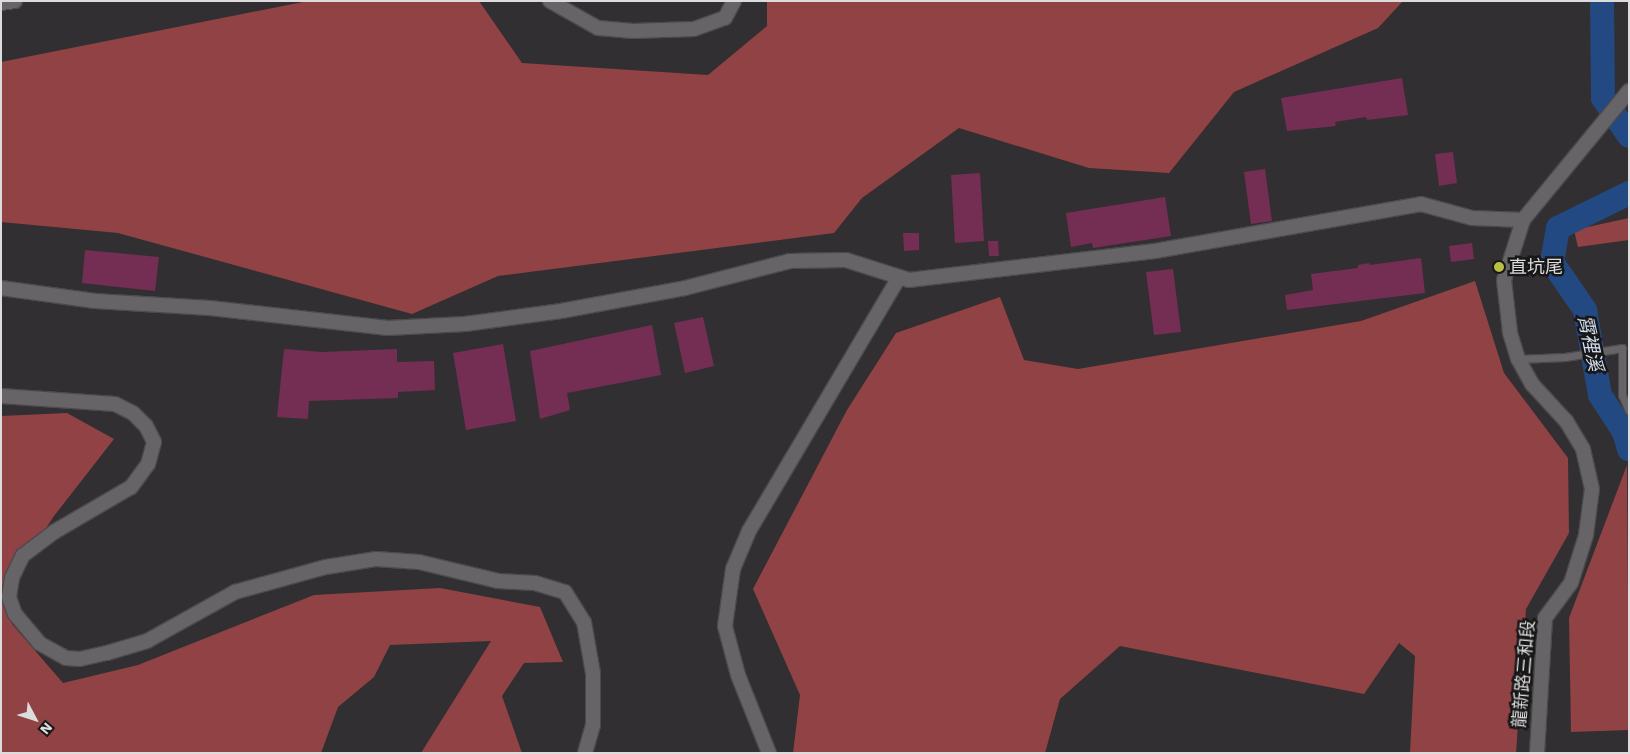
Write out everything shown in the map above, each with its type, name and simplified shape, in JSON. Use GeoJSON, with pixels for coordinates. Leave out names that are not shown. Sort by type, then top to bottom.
{"type":"FeatureCollection","features":[{"type":"Feature","properties":{"kind":"street"},"geometry":{"type":"LineString","coordinates":[[1,2],[15,1]]}},
{"type":"Feature","properties":{"kind":"street"},"geometry":{"type":"LineString","coordinates":[[550,1],[598,28],[633,31],[694,29],[725,18],[734,1]]}},
{"type":"Feature","properties":{"kind":"street","name":"龍新路三和段"},"geometry":{"type":"LineString","coordinates":[[1537,753],[1545,618],[1571,583],[1586,536],[1592,489],[1583,449],[1566,421],[1532,384],[1518,359],[1510,332],[1504,280],[1523,220],[1627,94]]}},
{"type":"Feature","properties":{"kind":"street"},"geometry":{"type":"LineString","coordinates":[[1,288],[95,302],[210,308],[388,328],[465,324],[561,311],[685,288],[790,261],[846,260],[898,279],[929,279],[1155,251],[1421,204],[1472,218],[1523,220]]}},
{"type":"Feature","properties":{"kind":"street"},"geometry":{"type":"LineString","coordinates":[[769,753],[738,675],[725,626],[733,569],[749,531],[898,279]]}},
{"type":"Feature","properties":{"kind":"street"},"geometry":{"type":"LineString","coordinates":[[1,396],[115,404],[133,413],[146,426],[154,442],[148,464],[131,487],[54,532],[23,555],[12,578],[9,597],[15,614],[39,643],[66,658],[80,659],[107,654],[147,641],[235,592],[326,567],[376,559],[418,562],[498,580],[535,583],[564,592],[584,622],[593,673],[593,725],[585,753]]}},
{"type":"Feature","properties":{"kind":"lane"},"geometry":{"type":"LineString","coordinates":[[1518,359],[1565,357],[1622,348],[1622,395],[1629,411]]}},
{"type":"Feature","properties":{"kind":"shaded area"},"geometry":{"type":"Polygon","coordinates":[[[308,1],[479,1],[522,63],[708,75],[767,26],[767,1],[1403,1],[1378,28],[1234,92],[1169,173],[1089,168],[959,128],[862,198],[834,233],[498,276],[412,314],[118,233],[1,222],[1,62],[308,1]]]}},
{"type":"Feature","properties":{"kind":"shaded area"},"geometry":{"type":"Polygon","coordinates":[[[1629,218],[1629,240],[1578,247],[1574,230],[1629,218]]]}},
{"type":"Feature","properties":{"kind":"shaded area"},"geometry":{"type":"Polygon","coordinates":[[[1475,281],[1504,373],[1568,458],[1569,533],[1526,609],[1516,753],[1410,753],[1415,656],[1399,643],[1364,694],[1120,646],[1060,699],[1045,753],[793,753],[800,695],[753,589],[847,410],[896,333],[1000,297],[1024,360],[1078,369],[1361,321],[1475,281]]]}},
{"type":"Feature","properties":{"kind":"shaded area"},"geometry":{"type":"Polygon","coordinates":[[[67,413],[114,439],[54,516],[4,592],[12,624],[63,683],[138,665],[314,595],[440,588],[540,607],[563,662],[524,663],[502,696],[522,753],[421,753],[491,641],[390,645],[374,677],[338,707],[321,753],[1,753],[1,416],[67,413]]]}},
{"type":"Feature","properties":{"kind":"shaded area"},"geometry":{"type":"Polygon","coordinates":[[[1627,465],[1629,730],[1571,732],[1569,618],[1627,465]]]}},
{"type":"Feature","properties":{"kind":"building"},"geometry":{"type":"Polygon","coordinates":[[[1402,78],[1408,115],[1367,120],[1366,117],[1335,122],[1336,126],[1287,131],[1281,98],[1402,78]]]}},
{"type":"Feature","properties":{"kind":"building"},"geometry":{"type":"Polygon","coordinates":[[[1453,152],[1457,183],[1439,186],[1435,154],[1453,152]]]}},
{"type":"Feature","properties":{"kind":"building"},"geometry":{"type":"Polygon","coordinates":[[[1265,169],[1272,221],[1251,224],[1244,172],[1265,169]]]}},
{"type":"Feature","properties":{"kind":"building"},"geometry":{"type":"Polygon","coordinates":[[[980,173],[984,241],[955,243],[951,175],[980,173]]]}},
{"type":"Feature","properties":{"kind":"building"},"geometry":{"type":"Polygon","coordinates":[[[1165,197],[1171,236],[1093,248],[1092,243],[1071,247],[1066,213],[1165,197]]]}},
{"type":"Feature","properties":{"kind":"building"},"geometry":{"type":"Polygon","coordinates":[[[903,233],[919,233],[919,250],[904,251],[903,233]]]}},
{"type":"Feature","properties":{"kind":"building"},"geometry":{"type":"Polygon","coordinates":[[[988,241],[998,241],[999,256],[989,256],[988,241]]]}},
{"type":"Feature","properties":{"kind":"building"},"geometry":{"type":"Polygon","coordinates":[[[1472,243],[1474,259],[1451,262],[1449,246],[1472,243]]]}},
{"type":"Feature","properties":{"kind":"building"},"geometry":{"type":"Polygon","coordinates":[[[85,250],[159,257],[155,291],[82,283],[85,250]]]}},
{"type":"Feature","properties":{"kind":"building"},"geometry":{"type":"Polygon","coordinates":[[[1421,258],[1425,293],[1287,310],[1285,295],[1313,290],[1311,274],[1358,268],[1358,265],[1369,263],[1370,265],[1421,258]]]}},
{"type":"Feature","properties":{"kind":"building"},"geometry":{"type":"Polygon","coordinates":[[[1173,269],[1181,332],[1154,335],[1146,272],[1173,269]]]}},
{"type":"Feature","properties":{"kind":"building"},"geometry":{"type":"Polygon","coordinates":[[[703,317],[714,366],[685,373],[674,323],[703,317]]]}},
{"type":"Feature","properties":{"kind":"building"},"geometry":{"type":"Polygon","coordinates":[[[652,325],[661,375],[567,393],[570,410],[540,419],[530,351],[652,325]]]}},
{"type":"Feature","properties":{"kind":"building"},"geometry":{"type":"Polygon","coordinates":[[[503,344],[516,421],[466,430],[453,353],[503,344]]]}},
{"type":"Feature","properties":{"kind":"building"},"geometry":{"type":"Polygon","coordinates":[[[284,349],[322,352],[397,349],[397,362],[434,361],[435,390],[398,392],[398,398],[309,401],[308,419],[277,417],[284,349]]]}},
{"type":"Feature","properties":{"kind":"waterway","name":"霄裡溪"},"geometry":{"type":"LineString","coordinates":[[1602,1],[1603,98],[1629,136]]}},
{"type":"Feature","properties":{"kind":"waterway","name":"霄裡溪"},"geometry":{"type":"LineString","coordinates":[[1629,193],[1558,228],[1552,262],[1585,310],[1600,395],[1624,432],[1629,449]]}},
{"type":"Feature","properties":{"kind":"place","name":"直坑尾"},"geometry":{"type":"Point","coordinates":[1499,267]}}]}
